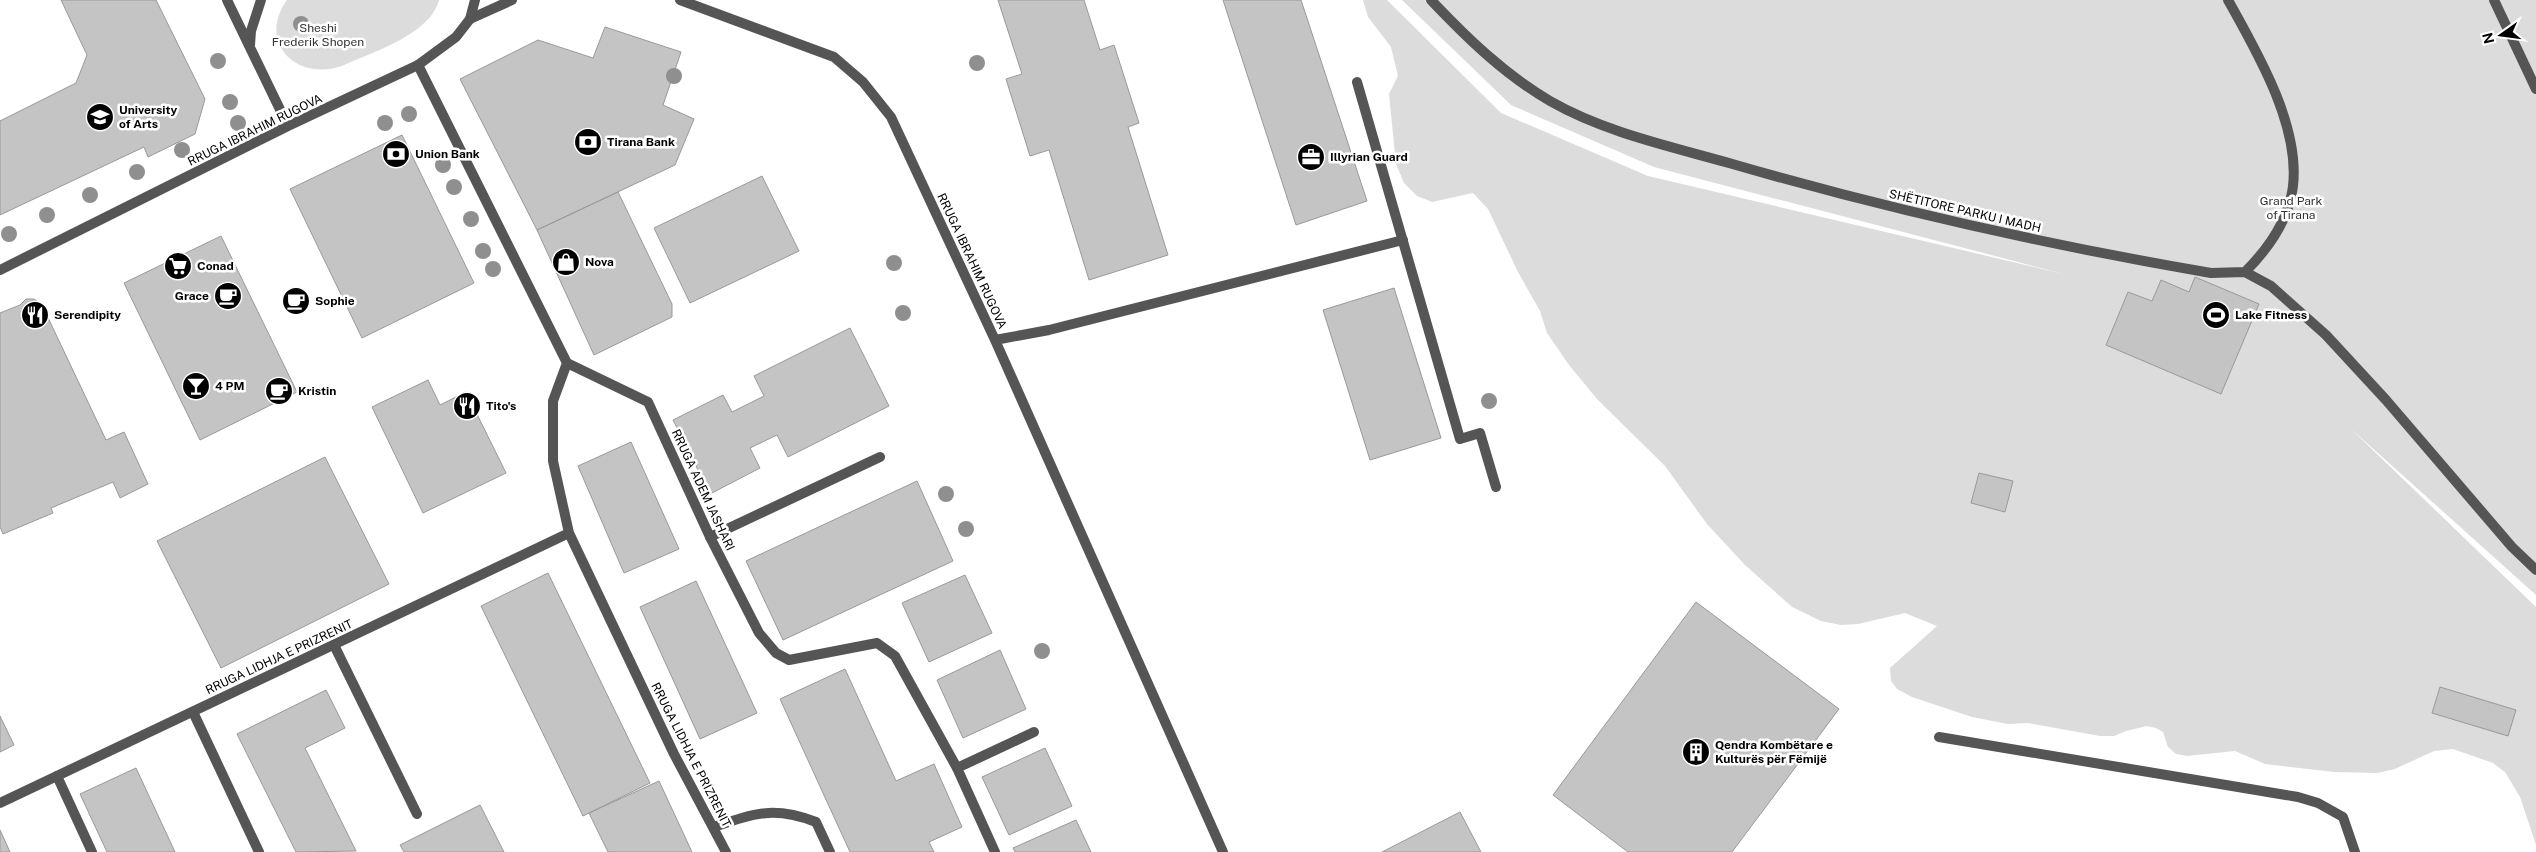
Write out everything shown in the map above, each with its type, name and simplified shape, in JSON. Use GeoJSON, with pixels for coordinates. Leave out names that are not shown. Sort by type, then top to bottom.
{"type":"FeatureCollection","features":[{"type":"Feature","properties":{"kind":"street"},"geometry":{"type":"LineString","coordinates":[[227,0],[288,126]]}},
{"type":"Feature","properties":{"kind":"street"},"geometry":{"type":"LineString","coordinates":[[250,48],[251,30],[261,0]]}},
{"type":"Feature","properties":{"kind":"street"},"geometry":{"type":"LineString","coordinates":[[470,19],[475,0]]}},
{"type":"Feature","properties":{"kind":"street","name":"RRUGA IBRAHIM RUGOVA"},"geometry":{"type":"LineString","coordinates":[[0,270],[288,126],[418,65],[456,37],[470,19],[512,0]]}},
{"type":"Feature","properties":{"kind":"street","name":"RRUGA IBRAHIM RUGOVA"},"geometry":{"type":"LineString","coordinates":[[680,0],[834,57],[863,82],[891,117],[995,340],[1049,330],[1403,240]]}},
{"type":"Feature","properties":{"kind":"street","name":"SHËTITORE PARKU I MADH"},"geometry":{"type":"LineString","coordinates":[[1431,0],[1464,35],[1524,84],[1551,102],[1600,124],[1783,179],[1968,226],[2211,274],[2246,272]]}},
{"type":"Feature","properties":{"kind":"street"},"geometry":{"type":"LineString","coordinates":[[2228,0],[2276,94],[2287,131],[2293,162],[2293,186],[2287,210],[2272,240],[2246,272],[2271,286],[2326,335],[2386,400],[2512,547],[2536,570]]}},
{"type":"Feature","properties":{"kind":"street"},"geometry":{"type":"LineString","coordinates":[[2494,0],[2536,89]]}},
{"type":"Feature","properties":{"kind":"street"},"geometry":{"type":"LineString","coordinates":[[418,65],[567,363]]}},
{"type":"Feature","properties":{"kind":"street"},"geometry":{"type":"LineString","coordinates":[[1357,82],[1460,439],[1480,433],[1496,487]]}},
{"type":"Feature","properties":{"kind":"street"},"geometry":{"type":"LineString","coordinates":[[995,340],[1223,852]]}},
{"type":"Feature","properties":{"kind":"street","name":"RRUGA LIDHJA E PRIZRENIT"},"geometry":{"type":"LineString","coordinates":[[567,363],[553,402],[553,461],[569,533],[674,754],[726,852]]}},
{"type":"Feature","properties":{"kind":"street","name":"RRUGA ADEM JASHARI"},"geometry":{"type":"LineString","coordinates":[[567,363],[648,402],[710,537],[759,633],[776,653],[790,660],[877,643],[895,656],[957,768],[996,852]]}},
{"type":"Feature","properties":{"kind":"street"},"geometry":{"type":"LineString","coordinates":[[710,537],[880,457]]}},
{"type":"Feature","properties":{"kind":"street","name":"RRUGA LIDHJA E PRIZRENIT"},"geometry":{"type":"LineString","coordinates":[[0,803],[569,533]]}},
{"type":"Feature","properties":{"kind":"street"},"geometry":{"type":"LineString","coordinates":[[334,645],[417,814]]}},
{"type":"Feature","properties":{"kind":"street"},"geometry":{"type":"LineString","coordinates":[[193,712],[259,852]]}},
{"type":"Feature","properties":{"kind":"street"},"geometry":{"type":"LineString","coordinates":[[957,768],[1034,732]]}},
{"type":"Feature","properties":{"kind":"street"},"geometry":{"type":"LineString","coordinates":[[1939,737],[2298,796],[2318,803],[2342,817],[2355,852]]}},
{"type":"Feature","properties":{"kind":"street"},"geometry":{"type":"LineString","coordinates":[[58,776],[92,852]]}},
{"type":"Feature","properties":{"kind":"street"},"geometry":{"type":"LineString","coordinates":[[714,827],[762,813],[794,814],[816,822],[830,852]]}},
{"type":"Feature","properties":{"kind":"green space","name":"Sheshi Frederik Shopen"},"geometry":{"type":"Polygon","coordinates":[[[287,0],[439,0],[433,12],[424,23],[412,33],[384,48],[342,66],[325,69],[309,68],[296,63],[286,54],[279,43],[276,30],[279,15],[287,0]]]}},
{"type":"Feature","properties":{"kind":"green space","name":"Grand Park of Tirana"},"geometry":{"type":"Polygon","coordinates":[[[1363,0],[1387,0],[1501,113],[1648,176],[2064,274],[1654,167],[1511,105],[1402,0],[2536,0],[2536,595],[2350,428],[2536,607],[2536,845],[2520,797],[2505,772],[2493,763],[2453,749],[2434,751],[2395,769],[2377,773],[2334,772],[2265,764],[2235,751],[2187,756],[2176,754],[2168,747],[2163,732],[2147,726],[2114,736],[2100,736],[2028,723],[2008,724],[1972,717],[1912,697],[1897,689],[1891,681],[1890,668],[1937,626],[1905,613],[1858,624],[1841,625],[1821,621],[1792,607],[1745,565],[1707,524],[1665,466],[1597,399],[1569,365],[1547,333],[1540,311],[1518,272],[1488,209],[1473,193],[1432,202],[1417,196],[1404,183],[1396,164],[1389,94],[1398,76],[1391,47],[1368,17],[1363,0]]]}},
{"type":"Feature","properties":{"kind":"building","name":"University of Arts"},"geometry":{"type":"Polygon","coordinates":[[[61,0],[156,0],[205,99],[195,134],[148,157],[144,147],[0,215],[0,121],[76,83],[87,55],[61,0]]]}},
{"type":"Feature","properties":{"kind":"building"},"geometry":{"type":"Polygon","coordinates":[[[998,0],[1084,0],[1100,50],[1114,45],[1139,123],[1128,127],[1168,255],[1089,280],[1049,150],[1030,156],[1006,79],[1022,74],[998,0]]]}},
{"type":"Feature","properties":{"kind":"building"},"geometry":{"type":"Polygon","coordinates":[[[1223,0],[1301,0],[1367,201],[1296,225],[1223,0]]]}},
{"type":"Feature","properties":{"kind":"building","name":"Tirana Bank"},"geometry":{"type":"Polygon","coordinates":[[[605,27],[681,52],[663,105],[694,119],[675,165],[537,230],[460,79],[538,40],[593,58],[605,27]]]}},
{"type":"Feature","properties":{"kind":"building"},"geometry":{"type":"Polygon","coordinates":[[[402,135],[474,283],[362,338],[290,189],[402,135]]]}},
{"type":"Feature","properties":{"kind":"building"},"geometry":{"type":"Polygon","coordinates":[[[762,176],[799,251],[690,303],[654,228],[762,176]]]}},
{"type":"Feature","properties":{"kind":"building"},"geometry":{"type":"Polygon","coordinates":[[[618,192],[672,304],[672,317],[594,355],[537,230],[618,192]]]}},
{"type":"Feature","properties":{"kind":"building"},"geometry":{"type":"Polygon","coordinates":[[[221,236],[297,392],[200,440],[124,283],[221,236]]]}},
{"type":"Feature","properties":{"kind":"building"},"geometry":{"type":"Polygon","coordinates":[[[2195,277],[2259,304],[2221,394],[2106,345],[2128,292],[2152,301],[2161,280],[2189,292],[2195,277]]]}},
{"type":"Feature","properties":{"kind":"building"},"geometry":{"type":"Polygon","coordinates":[[[1394,288],[1441,438],[1370,460],[1323,310],[1394,288]]]}},
{"type":"Feature","properties":{"kind":"building"},"geometry":{"type":"Polygon","coordinates":[[[26,299],[34,299],[42,305],[106,440],[124,432],[148,484],[120,498],[113,482],[51,508],[53,513],[3,534],[0,527],[0,313],[20,305],[26,299]]]}},
{"type":"Feature","properties":{"kind":"building"},"geometry":{"type":"Polygon","coordinates":[[[850,328],[889,406],[788,457],[777,435],[750,448],[760,468],[710,494],[673,420],[723,395],[732,412],[764,396],[754,376],[850,328]]]}},
{"type":"Feature","properties":{"kind":"building"},"geometry":{"type":"Polygon","coordinates":[[[428,380],[440,405],[466,392],[506,473],[423,513],[372,407],[428,380]]]}},
{"type":"Feature","properties":{"kind":"building"},"geometry":{"type":"Polygon","coordinates":[[[631,442],[679,549],[624,573],[578,466],[631,442]]]}},
{"type":"Feature","properties":{"kind":"building"},"geometry":{"type":"Polygon","coordinates":[[[325,457],[389,584],[221,668],[157,541],[325,457]]]}},
{"type":"Feature","properties":{"kind":"building"},"geometry":{"type":"Polygon","coordinates":[[[1979,473],[2013,481],[2005,512],[1971,503],[1979,473]]]}},
{"type":"Feature","properties":{"kind":"building"},"geometry":{"type":"Polygon","coordinates":[[[917,481],[953,561],[783,640],[746,561],[917,481]]]}},
{"type":"Feature","properties":{"kind":"building"},"geometry":{"type":"Polygon","coordinates":[[[548,573],[650,783],[583,816],[481,606],[548,573]]]}},
{"type":"Feature","properties":{"kind":"building"},"geometry":{"type":"Polygon","coordinates":[[[965,575],[992,633],[929,662],[902,603],[965,575]]]}},
{"type":"Feature","properties":{"kind":"building"},"geometry":{"type":"Polygon","coordinates":[[[696,581],[757,713],[700,739],[640,607],[696,581]]]}},
{"type":"Feature","properties":{"kind":"building","name":"Qendra Kombëtare e Kulturës për Fëmijë"},"geometry":{"type":"Polygon","coordinates":[[[1696,602],[1839,709],[1732,852],[1628,852],[1553,795],[1696,602]]]}},
{"type":"Feature","properties":{"kind":"building"},"geometry":{"type":"Polygon","coordinates":[[[1000,650],[1026,709],[963,738],[937,680],[1000,650]]]}},
{"type":"Feature","properties":{"kind":"building"},"geometry":{"type":"Polygon","coordinates":[[[845,669],[896,781],[934,764],[962,827],[929,842],[934,852],[850,852],[780,699],[845,669]]]}},
{"type":"Feature","properties":{"kind":"building"},"geometry":{"type":"Polygon","coordinates":[[[2440,687],[2516,710],[2508,736],[2432,713],[2440,687]]]}},
{"type":"Feature","properties":{"kind":"building"},"geometry":{"type":"Polygon","coordinates":[[[326,690],[345,728],[305,748],[356,851],[296,852],[237,734],[326,690]]]}},
{"type":"Feature","properties":{"kind":"building"},"geometry":{"type":"Polygon","coordinates":[[[0,716],[14,745],[0,752],[0,716]]]}},
{"type":"Feature","properties":{"kind":"building"},"geometry":{"type":"Polygon","coordinates":[[[1045,748],[1072,806],[1009,835],[982,777],[1045,748]]]}},
{"type":"Feature","properties":{"kind":"building"},"geometry":{"type":"Polygon","coordinates":[[[136,768],[175,852],[107,852],[80,794],[136,768]]]}},
{"type":"Feature","properties":{"kind":"building"},"geometry":{"type":"Polygon","coordinates":[[[659,781],[692,852],[608,852],[589,813],[659,781]]]}},
{"type":"Feature","properties":{"kind":"building"},"geometry":{"type":"Polygon","coordinates":[[[480,805],[504,852],[404,852],[400,845],[480,805]]]}},
{"type":"Feature","properties":{"kind":"building"},"geometry":{"type":"Polygon","coordinates":[[[1460,812],[1481,852],[1382,852],[1460,812]]]}},
{"type":"Feature","properties":{"kind":"building"},"geometry":{"type":"Polygon","coordinates":[[[1076,820],[1091,852],[1015,852],[1013,848],[1076,820]]]}},
{"type":"Feature","properties":{"kind":"building"},"geometry":{"type":"Polygon","coordinates":[[[0,830],[10,852],[0,852],[0,830]]]}},
{"type":"Feature","properties":{"kind":"place","name":"University of Arts"},"geometry":{"type":"Point","coordinates":[100,117]}},
{"type":"Feature","properties":{"kind":"place","name":"Tirana Bank"},"geometry":{"type":"Point","coordinates":[588,142]}},
{"type":"Feature","properties":{"kind":"place","name":"Union Bank"},"geometry":{"type":"Point","coordinates":[396,154]}},
{"type":"Feature","properties":{"kind":"place","name":"Illyrian Guard"},"geometry":{"type":"Point","coordinates":[1311,157]}},
{"type":"Feature","properties":{"kind":"place","name":"Nova"},"geometry":{"type":"Point","coordinates":[566,262]}},
{"type":"Feature","properties":{"kind":"place","name":"Conad"},"geometry":{"type":"Point","coordinates":[178,266]}},
{"type":"Feature","properties":{"kind":"place","name":"Grace"},"geometry":{"type":"Point","coordinates":[228,296]}},
{"type":"Feature","properties":{"kind":"place","name":"Sophie"},"geometry":{"type":"Point","coordinates":[296,301]}},
{"type":"Feature","properties":{"kind":"place","name":"Serendipity"},"geometry":{"type":"Point","coordinates":[35,315]}},
{"type":"Feature","properties":{"kind":"place","name":"Lake Fitness"},"geometry":{"type":"Point","coordinates":[2216,315]}},
{"type":"Feature","properties":{"kind":"place","name":"4 PM"},"geometry":{"type":"Point","coordinates":[196,386]}},
{"type":"Feature","properties":{"kind":"place","name":"Kristin"},"geometry":{"type":"Point","coordinates":[279,391]}},
{"type":"Feature","properties":{"kind":"place","name":"Tito's"},"geometry":{"type":"Point","coordinates":[467,406]}},
{"type":"Feature","properties":{"kind":"place","name":"Qendra Kombëtare e Kulturës për Fëmijë"},"geometry":{"type":"Point","coordinates":[1696,752]}}]}
